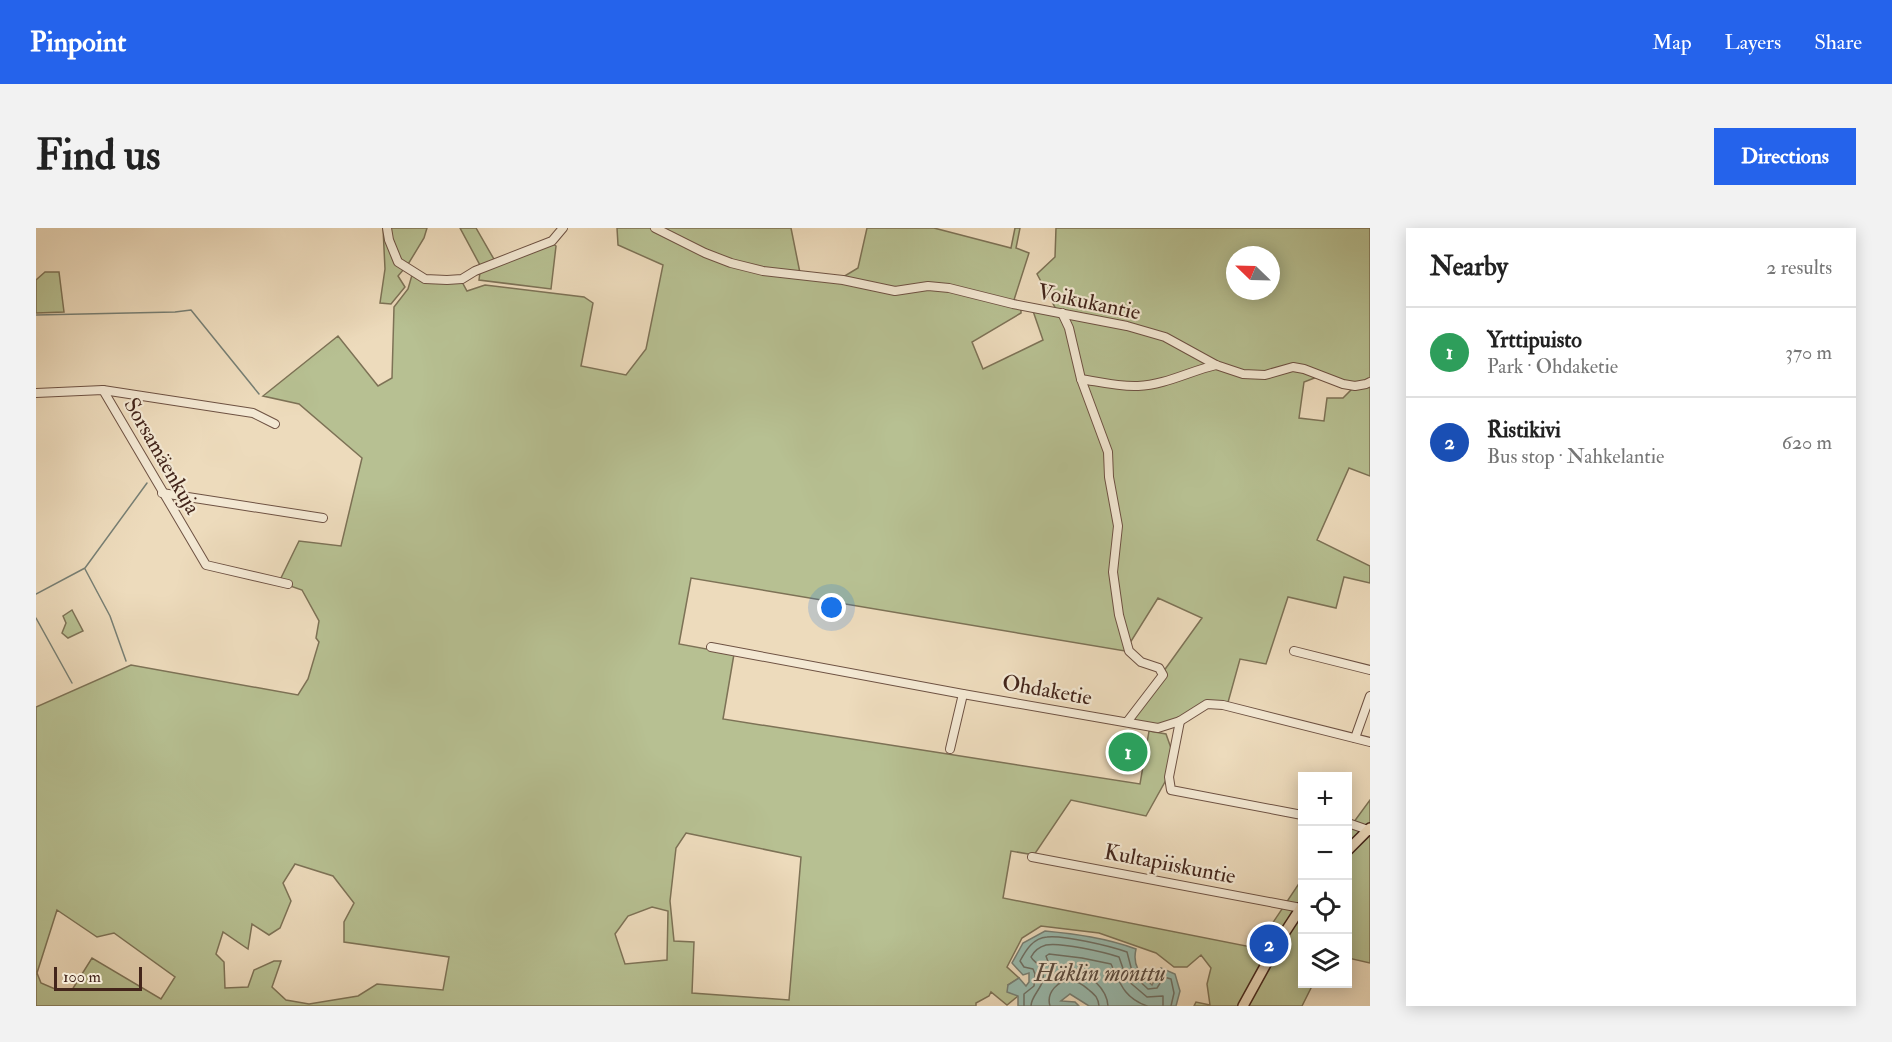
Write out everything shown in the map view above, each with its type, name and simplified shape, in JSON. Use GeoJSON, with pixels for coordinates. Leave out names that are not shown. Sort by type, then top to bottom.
{"type":"FeatureCollection","features":[{"type":"Feature","properties":{"kind":"main road"},"geometry":{"type":"LineString","coordinates":[[1352,845],[1369,829]]}},
{"type":"Feature","properties":{"kind":"main road"},"geometry":{"type":"LineString","coordinates":[[1243,1006],[1298,913]]}},
{"type":"Feature","properties":{"kind":"street"},"geometry":{"type":"LineString","coordinates":[[387,228],[398,262],[425,279],[447,280],[462,279],[475,271],[552,241],[563,228]]}},
{"type":"Feature","properties":{"kind":"street","name":"Voikukantie"},"geometry":{"type":"LineString","coordinates":[[655,228],[731,263],[763,271],[843,279],[895,291],[928,286],[949,288],[1013,304],[1127,326],[1165,337],[1216,365],[1240,374],[1255,376],[1293,367],[1343,384],[1355,386],[1370,382]]}},
{"type":"Feature","properties":{"kind":"street"},"geometry":{"type":"LineString","coordinates":[[1062,314],[1069,328],[1082,380],[1108,452],[1109,477],[1118,526],[1113,572],[1119,615],[1129,651],[1141,662],[1159,668],[1163,675],[1127,722]]}},
{"type":"Feature","properties":{"kind":"street"},"geometry":{"type":"LineString","coordinates":[[1082,380],[1138,386],[1170,380],[1216,365]]}},
{"type":"Feature","properties":{"kind":"street"},"geometry":{"type":"LineString","coordinates":[[103,390],[253,413],[274,424]]}},
{"type":"Feature","properties":{"kind":"street","name":"Sorsamäenkuja"},"geometry":{"type":"LineString","coordinates":[[36,393],[103,390],[206,565],[288,584]]}},
{"type":"Feature","properties":{"kind":"street"},"geometry":{"type":"LineString","coordinates":[[162,493],[323,518]]}},
{"type":"Feature","properties":{"kind":"street","name":"Ohdaketie"},"geometry":{"type":"LineString","coordinates":[[711,647],[1158,728],[1180,721],[1207,704],[1223,705],[1370,742]]}},
{"type":"Feature","properties":{"kind":"street"},"geometry":{"type":"LineString","coordinates":[[1294,651],[1370,669]]}},
{"type":"Feature","properties":{"kind":"street"},"geometry":{"type":"LineString","coordinates":[[950,749],[963,694]]}},
{"type":"Feature","properties":{"kind":"street"},"geometry":{"type":"LineString","coordinates":[[1355,738],[1370,696]]}},
{"type":"Feature","properties":{"kind":"street"},"geometry":{"type":"LineString","coordinates":[[1180,721],[1169,777],[1171,790],[1298,814]]}},
{"type":"Feature","properties":{"kind":"street"},"geometry":{"type":"LineString","coordinates":[[1352,824],[1369,829]]}},
{"type":"Feature","properties":{"kind":"street","name":"Kultapiiskuntie"},"geometry":{"type":"LineString","coordinates":[[1032,857],[1298,906]]}},
{"type":"Feature","properties":{"kind":"green space"},"geometry":{"type":"Polygon","coordinates":[[[383,228],[404,269],[398,276],[405,287],[391,304],[380,303],[385,269],[383,228]]]}},
{"type":"Feature","properties":{"kind":"green space"},"geometry":{"type":"Polygon","coordinates":[[[389,228],[427,228],[424,238],[407,266],[397,254],[389,228]]]}},
{"type":"Feature","properties":{"kind":"green space"},"geometry":{"type":"Polygon","coordinates":[[[460,228],[476,228],[495,261],[481,267],[460,228]]]}},
{"type":"Feature","properties":{"kind":"green space"},"geometry":{"type":"Polygon","coordinates":[[[617,228],[650,228],[730,265],[841,281],[895,294],[929,288],[948,290],[1021,308],[1021,313],[972,342],[983,369],[1043,340],[1033,311],[1126,328],[1164,339],[1242,376],[1293,369],[1317,377],[1304,382],[1299,418],[1324,421],[1327,398],[1343,398],[1353,388],[1370,384],[1370,476],[1349,468],[1317,540],[1370,566],[1370,583],[1344,577],[1336,608],[1288,597],[1266,664],[1240,659],[1227,706],[1207,704],[1180,721],[1158,728],[1127,722],[1202,618],[1158,598],[1125,651],[691,578],[679,644],[734,654],[723,719],[1140,784],[1149,731],[1166,734],[1171,748],[1166,780],[1146,816],[1071,800],[1034,855],[1011,851],[1003,898],[1256,948],[1298,885],[1298,988],[1311,988],[1302,1006],[1194,1006],[1196,1002],[1210,1005],[1207,984],[1211,968],[1201,955],[1187,967],[1174,967],[1156,953],[1099,933],[1041,926],[1022,938],[1007,967],[1019,978],[1008,985],[1018,996],[1007,1005],[991,992],[989,996],[976,1003],[976,1006],[36,1006],[36,707],[131,665],[298,695],[308,679],[319,642],[316,638],[319,621],[302,590],[279,582],[299,541],[341,546],[362,458],[299,404],[263,396],[338,336],[378,386],[392,378],[394,307],[408,289],[412,275],[462,282],[467,291],[485,285],[584,297],[593,303],[581,366],[626,375],[646,349],[663,265],[618,245],[617,228]],[[686,833],[676,848],[670,901],[674,941],[694,942],[692,993],[789,1000],[801,857],[686,833]],[[295,864],[283,883],[291,901],[280,928],[269,935],[252,924],[248,949],[223,932],[216,954],[224,962],[225,988],[248,987],[254,970],[274,961],[281,961],[272,987],[286,1000],[309,1004],[358,996],[377,984],[443,990],[449,957],[344,942],[344,922],[354,903],[333,876],[295,864]],[[652,907],[628,916],[615,934],[625,964],[667,960],[668,911],[652,907]],[[57,910],[37,973],[41,983],[55,989],[72,990],[92,958],[161,999],[175,977],[114,933],[97,937],[57,910]]]}},
{"type":"Feature","properties":{"kind":"green space"},"geometry":{"type":"Polygon","coordinates":[[[659,228],[791,228],[800,273],[763,269],[731,261],[659,228]]]}},
{"type":"Feature","properties":{"kind":"green space"},"geometry":{"type":"Polygon","coordinates":[[[867,228],[934,228],[1011,248],[1015,228],[1020,228],[1016,248],[1029,253],[1013,303],[949,286],[895,289],[843,277],[858,268],[867,228]]]}},
{"type":"Feature","properties":{"kind":"green space"},"geometry":{"type":"Polygon","coordinates":[[[1056,228],[1370,228],[1370,379],[1355,384],[1304,367],[1255,375],[1225,367],[1165,335],[1057,311],[1037,274],[1055,257],[1056,228]]]}},
{"type":"Feature","properties":{"kind":"green space"},"geometry":{"type":"Polygon","coordinates":[[[552,243],[556,246],[551,289],[479,280],[480,272],[552,243]]]}},
{"type":"Feature","properties":{"kind":"green space"},"geometry":{"type":"Polygon","coordinates":[[[45,272],[59,272],[64,312],[36,313],[36,280],[45,272]]]}},
{"type":"Feature","properties":{"kind":"green space"},"geometry":{"type":"Polygon","coordinates":[[[72,610],[83,631],[68,638],[62,633],[66,623],[63,616],[72,610]]]}},
{"type":"Feature","properties":{"kind":"green space"},"geometry":{"type":"Polygon","coordinates":[[[1119,733],[1143,737],[1137,771],[1113,767],[1119,733]]]}},
{"type":"Feature","properties":{"kind":"green space"},"geometry":{"type":"Polygon","coordinates":[[[1370,800],[1370,963],[1352,959],[1352,825],[1370,800]]]}},
{"type":"Feature","properties":{"kind":"water","name":"Häklin monttu"},"geometry":{"type":"Polygon","coordinates":[[[1045,931],[1091,937],[1136,949],[1136,965],[1152,985],[1161,968],[1175,974],[1180,991],[1176,1006],[1089,1006],[1070,994],[1061,1001],[1075,1002],[1079,1006],[1018,1006],[1018,996],[1007,992],[1008,985],[1019,978],[1026,986],[1029,982],[1029,973],[1023,975],[1012,963],[1023,943],[1045,931]]]}},
{"type":"Feature","properties":{"kind":"waterway"},"geometry":{"type":"LineString","coordinates":[[36,315],[191,310],[259,394]]}},
{"type":"Feature","properties":{"kind":"waterway"},"geometry":{"type":"LineString","coordinates":[[36,594],[85,568],[147,483]]}},
{"type":"Feature","properties":{"kind":"waterway"},"geometry":{"type":"LineString","coordinates":[[85,569],[110,616],[126,661]]}},
{"type":"Feature","properties":{"kind":"waterway"},"geometry":{"type":"LineString","coordinates":[[36,618],[72,683]]}},
{"type":"Feature","properties":{"kind":"place","name":"Yrttipuisto"},"geometry":{"type":"Point","coordinates":[1128,752]}},
{"type":"Feature","properties":{"kind":"place","name":"Ristikivi"},"geometry":{"type":"Point","coordinates":[1269,944]}}]}
